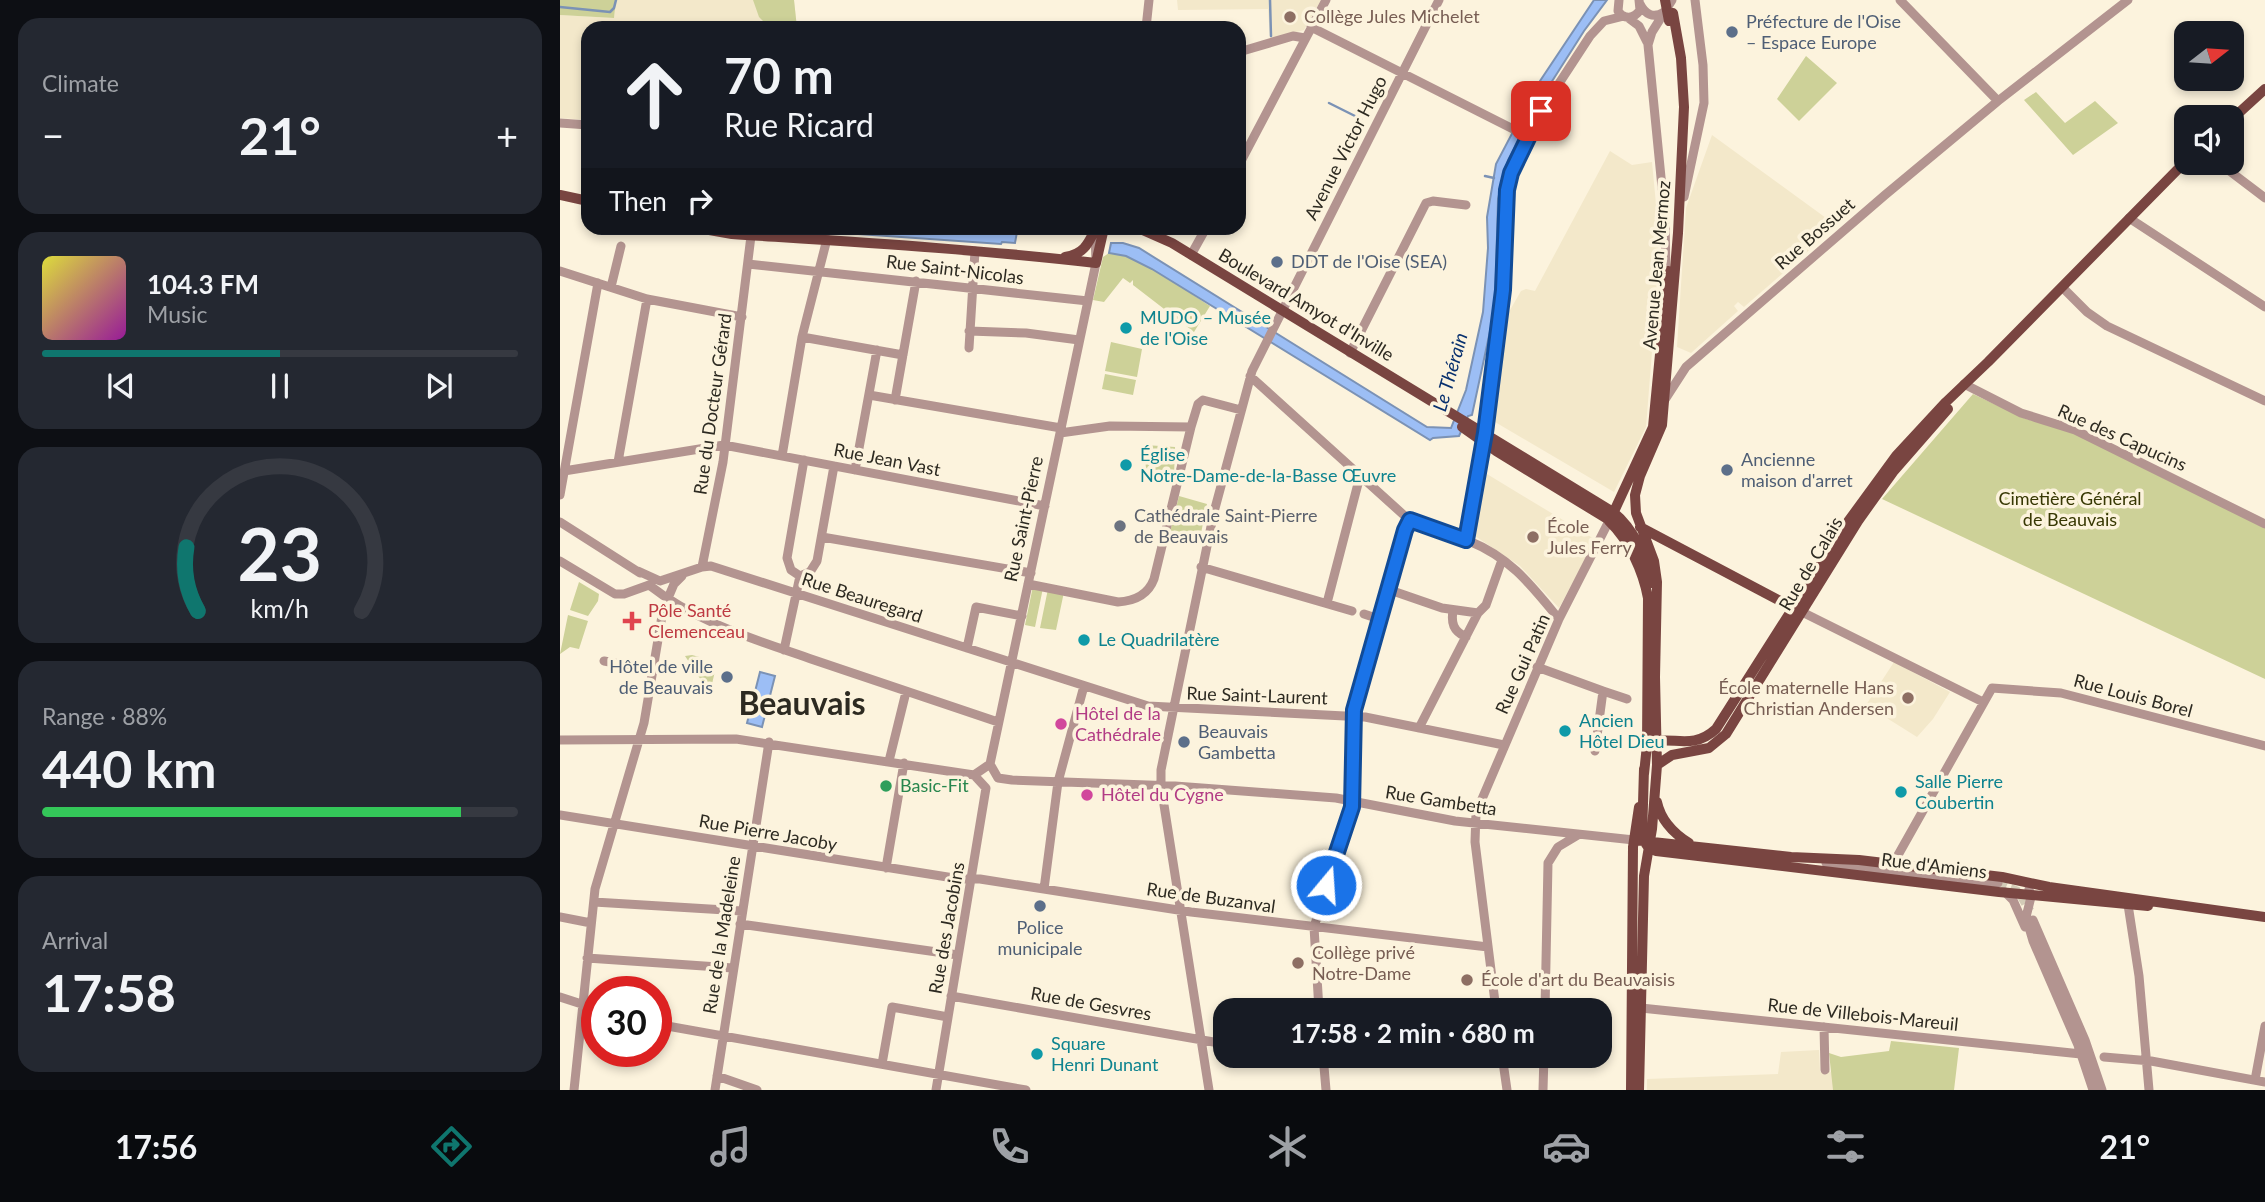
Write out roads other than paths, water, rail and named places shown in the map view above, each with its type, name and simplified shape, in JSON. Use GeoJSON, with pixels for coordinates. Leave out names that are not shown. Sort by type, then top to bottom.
{"type":"FeatureCollection","features":[{"type":"Feature","properties":{"kind":"main road","name":"Avenue Jean Mermoz"},"geometry":{"type":"LineString","coordinates":[[1656,625],[1657,573],[1635,509],[1636,489],[1659,434],[1678,233],[1684,107],[1681,58],[1665,0]]}},
{"type":"Feature","properties":{"kind":"main road","name":"Avenue Jean Mermoz"},"geometry":{"type":"LineString","coordinates":[[1611,516],[1653,427],[1671,245],[1678,135],[1677,80],[1669,15],[1671,0]]}},
{"type":"Feature","properties":{"kind":"main road"},"geometry":{"type":"LineString","coordinates":[[2244,108],[2265,89]]}},
{"type":"Feature","properties":{"kind":"main road","name":"Rue de Calais"},"geometry":{"type":"LineString","coordinates":[[1657,765],[1676,754],[1709,748],[1723,738],[1847,523],[1889,464],[2174,174]]}},
{"type":"Feature","properties":{"kind":"main road"},"geometry":{"type":"LineString","coordinates":[[560,195],[581,200]]}},
{"type":"Feature","properties":{"kind":"main road"},"geometry":{"type":"LineString","coordinates":[[794,235],[1058,257],[1096,263]]}},
{"type":"Feature","properties":{"kind":"main road"},"geometry":{"type":"LineString","coordinates":[[1058,257],[1075,255],[1082,251],[1092,235]]}},
{"type":"Feature","properties":{"kind":"main road","name":"Rue Saint-Pierre"},"geometry":{"type":"LineString","coordinates":[[1096,263],[1102,235]]}},
{"type":"Feature","properties":{"kind":"main road"},"geometry":{"type":"LineString","coordinates":[[1101,240],[1106,235]]}},
{"type":"Feature","properties":{"kind":"main road","name":"Boulevard Amyot d'Inville"},"geometry":{"type":"LineString","coordinates":[[1154,235],[1172,243]]}},
{"type":"Feature","properties":{"kind":"main road","name":"Boulevard Amyot d'Inville"},"geometry":{"type":"LineString","coordinates":[[1161,235],[1611,516]]}},
{"type":"Feature","properties":{"kind":"main road"},"geometry":{"type":"LineString","coordinates":[[1611,516],[1625,524],[1642,527],[1798,610]]}},
{"type":"Feature","properties":{"kind":"main road"},"geometry":{"type":"LineString","coordinates":[[1611,516],[1630,549],[1647,592],[1652,743],[1657,765],[1656,792],[1644,842],[1631,1090]]}},
{"type":"Feature","properties":{"kind":"main road"},"geometry":{"type":"LineString","coordinates":[[1625,524],[1639,546],[1649,571],[1656,625],[1652,743],[1644,769],[1639,1090]]}},
{"type":"Feature","properties":{"kind":"main road","name":"Rue de Calais"},"geometry":{"type":"LineString","coordinates":[[1652,743],[1695,741],[1708,736],[1716,729],[1798,610]]}},
{"type":"Feature","properties":{"kind":"main road"},"geometry":{"type":"LineString","coordinates":[[1656,792],[1659,810],[1667,825],[1691,845]]}},
{"type":"Feature","properties":{"kind":"main road","name":"Rue d'Amiens"},"geometry":{"type":"LineString","coordinates":[[1644,842],[1893,864],[2022,881],[2128,901],[2265,917]]}},
{"type":"Feature","properties":{"kind":"main road","name":"Rue d'Amiens"},"geometry":{"type":"LineString","coordinates":[[1644,842],[1664,852],[2005,892],[2031,898],[2128,901]]}},
{"type":"Feature","properties":{"kind":"main road"},"geometry":{"type":"LineString","coordinates":[[1644,900],[1652,863],[1664,852]]}},
{"type":"Feature","properties":{"kind":"street"},"geometry":{"type":"LineString","coordinates":[[1147,21],[1149,0]]}},
{"type":"Feature","properties":{"kind":"street"},"geometry":{"type":"LineString","coordinates":[[1246,152],[1326,0]]}},
{"type":"Feature","properties":{"kind":"street","name":"Avenue Victor Hugo"},"geometry":{"type":"LineString","coordinates":[[1209,1090],[1161,786],[1161,770],[1201,567],[1250,376],[1438,0]]}},
{"type":"Feature","properties":{"kind":"street"},"geometry":{"type":"LineString","coordinates":[[1619,0],[1618,9],[1639,26],[1647,45],[1665,218],[1665,295]]}},
{"type":"Feature","properties":{"kind":"street"},"geometry":{"type":"LineString","coordinates":[[1678,233],[1688,171],[1704,103],[1703,65],[1695,0]]}},
{"type":"Feature","properties":{"kind":"street"},"geometry":{"type":"LineString","coordinates":[[1900,0],[1998,101]]}},
{"type":"Feature","properties":{"kind":"street","name":"Rue Bossuet"},"geometry":{"type":"LineString","coordinates":[[1664,401],[1686,367],[1874,204],[1998,101],[2128,0]]}},
{"type":"Feature","properties":{"kind":"street"},"geometry":{"type":"LineString","coordinates":[[1466,540],[1484,438],[1503,290],[1505,202],[1509,180],[1541,111],[1590,36],[1604,20],[1638,14],[1639,1]]}},
{"type":"Feature","properties":{"kind":"street"},"geometry":{"type":"LineString","coordinates":[[1639,1],[1649,14],[1669,15]]}},
{"type":"Feature","properties":{"kind":"street"},"geometry":{"type":"LineString","coordinates":[[1647,45],[1652,32],[1669,15]]}},
{"type":"Feature","properties":{"kind":"street"},"geometry":{"type":"LineString","coordinates":[[1311,27],[1513,129]]}},
{"type":"Feature","properties":{"kind":"street"},"geometry":{"type":"LineString","coordinates":[[1246,50],[1293,36],[1305,38]]}},
{"type":"Feature","properties":{"kind":"street"},"geometry":{"type":"LineString","coordinates":[[560,122],[581,124]]}},
{"type":"Feature","properties":{"kind":"street"},"geometry":{"type":"LineString","coordinates":[[2235,175],[2265,198]]}},
{"type":"Feature","properties":{"kind":"street"},"geometry":{"type":"LineString","coordinates":[[1350,353],[1426,203],[1433,201],[1466,205]]}},
{"type":"Feature","properties":{"kind":"street"},"geometry":{"type":"LineString","coordinates":[[2129,218],[2265,307]]}},
{"type":"Feature","properties":{"kind":"street","name":"Rue du Docteur Gérard"},"geometry":{"type":"LineString","coordinates":[[702,567],[723,462],[751,235]]}},
{"type":"Feature","properties":{"kind":"street","name":"Rue Saint-Pierre"},"geometry":{"type":"LineString","coordinates":[[990,764],[1096,263],[1096,235]]}},
{"type":"Feature","properties":{"kind":"street"},"geometry":{"type":"LineString","coordinates":[[1191,255],[1202,235]]}},
{"type":"Feature","properties":{"kind":"street"},"geometry":{"type":"LineString","coordinates":[[782,456],[802,337],[827,239]]}},
{"type":"Feature","properties":{"kind":"street"},"geometry":{"type":"LineString","coordinates":[[611,287],[621,246]]}},
{"type":"Feature","properties":{"kind":"street"},"geometry":{"type":"LineString","coordinates":[[969,348],[975,251]]}},
{"type":"Feature","properties":{"kind":"street","name":"Rue Saint-Nicolas"},"geometry":{"type":"LineString","coordinates":[[748,264],[1088,301]]}},
{"type":"Feature","properties":{"kind":"street"},"geometry":{"type":"LineString","coordinates":[[560,271],[647,299],[742,317]]}},
{"type":"Feature","properties":{"kind":"street"},"geometry":{"type":"LineString","coordinates":[[895,400],[915,281]]}},
{"type":"Feature","properties":{"kind":"street"},"geometry":{"type":"LineString","coordinates":[[560,495],[598,283]]}},
{"type":"Feature","properties":{"kind":"street"},"geometry":{"type":"LineString","coordinates":[[2062,287],[2087,312],[2107,326],[2265,401]]}},
{"type":"Feature","properties":{"kind":"street"},"geometry":{"type":"LineString","coordinates":[[618,462],[647,299]]}},
{"type":"Feature","properties":{"kind":"street"},"geometry":{"type":"LineString","coordinates":[[970,331],[1026,333],[1079,341]]}},
{"type":"Feature","properties":{"kind":"street"},"geometry":{"type":"LineString","coordinates":[[802,337],[903,355]]}},
{"type":"Feature","properties":{"kind":"street"},"geometry":{"type":"LineString","coordinates":[[855,470],[877,350]]}},
{"type":"Feature","properties":{"kind":"street"},"geometry":{"type":"LineString","coordinates":[[1250,376],[1410,520],[1466,540],[1522,573],[1559,619]]}},
{"type":"Feature","properties":{"kind":"street","name":"Rue des Capucins"},"geometry":{"type":"LineString","coordinates":[[1966,385],[2021,413],[2075,430],[2265,524]]}},
{"type":"Feature","properties":{"kind":"street"},"geometry":{"type":"LineString","coordinates":[[869,395],[1060,430],[1110,426],[1191,426]]}},
{"type":"Feature","properties":{"kind":"street"},"geometry":{"type":"LineString","coordinates":[[1028,584],[1123,602],[1138,598],[1150,589],[1198,404],[1201,401],[1241,410]]}},
{"type":"Feature","properties":{"kind":"street","name":"Rue Jean Vast"},"geometry":{"type":"LineString","coordinates":[[564,471],[724,445],[1045,506]]}},
{"type":"Feature","properties":{"kind":"street"},"geometry":{"type":"LineString","coordinates":[[804,460],[787,558],[790,570],[800,576],[807,574],[814,567],[834,466]]}},
{"type":"Feature","properties":{"kind":"street"},"geometry":{"type":"LineString","coordinates":[[1327,603],[1360,476]]}},
{"type":"Feature","properties":{"kind":"street","name":"Rue Gui Patin"},"geometry":{"type":"LineString","coordinates":[[1474,823],[1477,808],[1559,619],[1611,516]]}},
{"type":"Feature","properties":{"kind":"street"},"geometry":{"type":"LineString","coordinates":[[1318,998],[1314,927],[1352,802],[1353,716],[1387,589],[1410,520]]}},
{"type":"Feature","properties":{"kind":"street"},"geometry":{"type":"LineString","coordinates":[[560,522],[660,582],[702,567]]}},
{"type":"Feature","properties":{"kind":"street"},"geometry":{"type":"LineString","coordinates":[[822,537],[1031,573]]}},
{"type":"Feature","properties":{"kind":"street"},"geometry":{"type":"LineString","coordinates":[[1419,728],[1478,613],[1486,605],[1502,560]]}},
{"type":"Feature","properties":{"kind":"street"},"geometry":{"type":"LineString","coordinates":[[560,561],[615,594],[624,594],[649,585],[695,615],[742,634],[998,722]]}},
{"type":"Feature","properties":{"kind":"street","name":"Rue Beauregard"},"geometry":{"type":"LineString","coordinates":[[702,567],[715,567],[1084,686]]}},
{"type":"Feature","properties":{"kind":"street"},"geometry":{"type":"LineString","coordinates":[[1201,567],[1352,611]]}},
{"type":"Feature","properties":{"kind":"street"},"geometry":{"type":"LineString","coordinates":[[638,571],[667,598]]}},
{"type":"Feature","properties":{"kind":"street"},"geometry":{"type":"LineString","coordinates":[[585,976],[594,902],[613,824],[639,740],[654,670],[661,617],[675,582],[687,573]]}},
{"type":"Feature","properties":{"kind":"street"},"geometry":{"type":"LineString","coordinates":[[785,650],[800,576]]}},
{"type":"Feature","properties":{"kind":"street"},"geometry":{"type":"LineString","coordinates":[[1387,589],[1453,610],[1478,613]]}},
{"type":"Feature","properties":{"kind":"street"},"geometry":{"type":"LineString","coordinates":[[967,648],[976,607],[1022,616]]}},
{"type":"Feature","properties":{"kind":"street"},"geometry":{"type":"LineString","coordinates":[[1453,610],[1453,626],[1466,637]]}},
{"type":"Feature","properties":{"kind":"street"},"geometry":{"type":"LineString","coordinates":[[1798,610],[1983,702],[1893,864]]}},
{"type":"Feature","properties":{"kind":"street"},"geometry":{"type":"LineString","coordinates":[[1364,614],[1379,619]]}},
{"type":"Feature","properties":{"kind":"street"},"geometry":{"type":"LineString","coordinates":[[604,661],[654,670]]}},
{"type":"Feature","properties":{"kind":"street"},"geometry":{"type":"LineString","coordinates":[[1538,667],[1627,699]]}},
{"type":"Feature","properties":{"kind":"street"},"geometry":{"type":"LineString","coordinates":[[1044,889],[1058,782],[1084,686]]}},
{"type":"Feature","properties":{"kind":"street","name":"Rue Saint-Laurent"},"geometry":{"type":"LineString","coordinates":[[1084,686],[1148,706],[1353,716],[1504,744]]}},
{"type":"Feature","properties":{"kind":"street","name":"Rue Louis Borel"},"geometry":{"type":"LineString","coordinates":[[1983,702],[1992,688],[2061,693],[2265,746]]}},
{"type":"Feature","properties":{"kind":"street"},"geometry":{"type":"LineString","coordinates":[[1595,751],[1603,691]]}},
{"type":"Feature","properties":{"kind":"street"},"geometry":{"type":"LineString","coordinates":[[889,761],[906,692]]}},
{"type":"Feature","properties":{"kind":"street"},"geometry":{"type":"LineString","coordinates":[[560,740],[720,738],[769,743],[974,775],[986,788],[999,778],[990,764],[974,775]]}},
{"type":"Feature","properties":{"kind":"street","name":"Rue de la Madeleine"},"geometry":{"type":"LineString","coordinates":[[715,1090],[769,743]]}},
{"type":"Feature","properties":{"kind":"street"},"geometry":{"type":"LineString","coordinates":[[886,868],[904,764]]}},
{"type":"Feature","properties":{"kind":"street","name":"Rue Gambetta"},"geometry":{"type":"LineString","coordinates":[[999,778],[1336,798],[1474,823],[1644,842]]}},
{"type":"Feature","properties":{"kind":"street","name":"Rue des Jacobins"},"geometry":{"type":"LineString","coordinates":[[936,1090],[986,788]]}},
{"type":"Feature","properties":{"kind":"street","name":"Rue Pierre Jacoby"},"geometry":{"type":"LineString","coordinates":[[560,816],[886,868],[972,878]]}},
{"type":"Feature","properties":{"kind":"street"},"geometry":{"type":"LineString","coordinates":[[1474,823],[1494,998]]}},
{"type":"Feature","properties":{"kind":"street"},"geometry":{"type":"LineString","coordinates":[[1545,998],[1548,863],[1554,851],[1580,834]]}},
{"type":"Feature","properties":{"kind":"street","name":"Rue d'Amiens"},"geometry":{"type":"LineString","coordinates":[[1791,857],[2005,892]]}},
{"type":"Feature","properties":{"kind":"street","name":"Rue de Buzanval"},"geometry":{"type":"LineString","coordinates":[[972,878],[1179,910],[1488,947]]}},
{"type":"Feature","properties":{"kind":"street"},"geometry":{"type":"LineString","coordinates":[[2022,881],[2031,898],[2026,917],[2033,941]]}},
{"type":"Feature","properties":{"kind":"street"},"geometry":{"type":"LineString","coordinates":[[2005,892],[2033,941],[2081,1054],[2093,1090]]}},
{"type":"Feature","properties":{"kind":"street"},"geometry":{"type":"LineString","coordinates":[[2128,901],[2139,976],[2149,1090]]}},
{"type":"Feature","properties":{"kind":"street"},"geometry":{"type":"LineString","coordinates":[[594,902],[742,911]]}},
{"type":"Feature","properties":{"kind":"street"},"geometry":{"type":"LineString","coordinates":[[560,916],[591,923]]}},
{"type":"Feature","properties":{"kind":"street"},"geometry":{"type":"LineString","coordinates":[[2033,919],[2085,1040],[2102,1090]]}},
{"type":"Feature","properties":{"kind":"street"},"geometry":{"type":"LineString","coordinates":[[740,925],[958,955]]}},
{"type":"Feature","properties":{"kind":"street"},"geometry":{"type":"LineString","coordinates":[[587,958],[733,968]]}},
{"type":"Feature","properties":{"kind":"street","name":"Rue de Gesvres"},"geometry":{"type":"LineString","coordinates":[[951,996],[1213,1043]]}},
{"type":"Feature","properties":{"kind":"street"},"geometry":{"type":"LineString","coordinates":[[560,997],[581,1003]]}},
{"type":"Feature","properties":{"kind":"street"},"geometry":{"type":"LineString","coordinates":[[882,1064],[892,1007],[948,1017]]}},
{"type":"Feature","properties":{"kind":"street","name":"Rue de Villebois-Mareuil"},"geometry":{"type":"LineString","coordinates":[[1641,1008],[2081,1054]]}},
{"type":"Feature","properties":{"kind":"street"},"geometry":{"type":"LineString","coordinates":[[575,1090],[581,1015]]}},
{"type":"Feature","properties":{"kind":"street"},"geometry":{"type":"LineString","coordinates":[[2104,1057],[2146,1061],[2260,1081],[2265,1026]]}},
{"type":"Feature","properties":{"kind":"street"},"geometry":{"type":"LineString","coordinates":[[672,1027],[1026,1090]]}},
{"type":"Feature","properties":{"kind":"street"},"geometry":{"type":"LineString","coordinates":[[1824,1027],[1825,1070]]}},
{"type":"Feature","properties":{"kind":"street"},"geometry":{"type":"LineString","coordinates":[[1323,1068],[1326,1090]]}},
{"type":"Feature","properties":{"kind":"street"},"geometry":{"type":"LineString","coordinates":[[1504,1068],[1507,1090]]}},
{"type":"Feature","properties":{"kind":"street"},"geometry":{"type":"LineString","coordinates":[[1543,1090],[1544,1068]]}},
{"type":"Feature","properties":{"kind":"street"},"geometry":{"type":"LineString","coordinates":[[717,1076],[757,1090]]}},
{"type":"Feature","properties":{"kind":"water"},"geometry":{"type":"Polygon","coordinates":[[[1594,0],[1607,0],[1542,97],[1508,160],[1498,199],[1495,308],[1472,415],[1468,416],[1459,436],[1430,440],[1152,269],[1126,256],[1109,253],[1111,243],[1123,243],[1139,248],[1427,427],[1451,428],[1466,390],[1483,312],[1488,248],[1487,217],[1496,164],[1538,84],[1594,0]]]}},
{"type":"Feature","properties":{"kind":"water"},"geometry":{"type":"Polygon","coordinates":[[[872,235],[1016,235],[1015,243],[872,235]]]}},
{"type":"Feature","properties":{"kind":"water"},"geometry":{"type":"Polygon","coordinates":[[[760,672],[775,676],[762,727],[747,723],[760,672]]]}},
{"type":"Feature","properties":{"kind":"waterway"},"geometry":{"type":"LineString","coordinates":[[560,7],[610,12],[616,0]]}},
{"type":"Feature","properties":{"kind":"waterway"},"geometry":{"type":"LineString","coordinates":[[1270,0],[1271,36]]}},
{"type":"Feature","properties":{"kind":"waterway"},"geometry":{"type":"LineString","coordinates":[[1329,103],[1361,119]]}},
{"type":"Feature","properties":{"kind":"waterway"},"geometry":{"type":"LineString","coordinates":[[1485,176],[1494,178]]}},
{"type":"Feature","properties":{"kind":"tunnel"},"geometry":{"type":"LineString","coordinates":[[1998,883],[2019,892],[2030,911]]}},
{"type":"Feature","properties":{"kind":"place","name":"Collège Jules Michelet"},"geometry":{"type":"Point","coordinates":[1290,17]}},
{"type":"Feature","properties":{"kind":"place","name":"Préfecture de l'Oise – Espace Europe"},"geometry":{"type":"Point","coordinates":[1732,32]}},
{"type":"Feature","properties":{"kind":"place","name":"DDT de l'Oise (SEA)"},"geometry":{"type":"Point","coordinates":[1277,262]}},
{"type":"Feature","properties":{"kind":"place","name":"MUDO – Musée de l'Oise"},"geometry":{"type":"Point","coordinates":[1126,328]}},
{"type":"Feature","properties":{"kind":"place","name":"Église Notre-Dame-de-la-Basse Œuvre"},"geometry":{"type":"Point","coordinates":[1126,465]}},
{"type":"Feature","properties":{"kind":"place","name":"Ancienne maison d'arret"},"geometry":{"type":"Point","coordinates":[1727,470]}},
{"type":"Feature","properties":{"kind":"place","name":"Cathédrale Saint-Pierre de Beauvais"},"geometry":{"type":"Point","coordinates":[1120,526]}},
{"type":"Feature","properties":{"kind":"place","name":"École Jules Ferry"},"geometry":{"type":"Point","coordinates":[1533,537]}},
{"type":"Feature","properties":{"kind":"place","name":"Pôle Santé Clemenceau"},"geometry":{"type":"Point","coordinates":[632,621]}},
{"type":"Feature","properties":{"kind":"place","name":"Le Quadrilatère"},"geometry":{"type":"Point","coordinates":[1084,640]}},
{"type":"Feature","properties":{"kind":"place","name":"Hôtel de ville de Beauvais"},"geometry":{"type":"Point","coordinates":[727,677]}},
{"type":"Feature","properties":{"kind":"place","name":"École maternelle Hans Christian Andersen"},"geometry":{"type":"Point","coordinates":[1908,698]}},
{"type":"Feature","properties":{"kind":"place","name":"Hôtel de la Cathédrale"},"geometry":{"type":"Point","coordinates":[1061,724]}},
{"type":"Feature","properties":{"kind":"place","name":"Ancien Hôtel Dieu"},"geometry":{"type":"Point","coordinates":[1565,731]}},
{"type":"Feature","properties":{"kind":"place","name":"Beauvais Gambetta"},"geometry":{"type":"Point","coordinates":[1184,742]}},
{"type":"Feature","properties":{"kind":"place","name":"Basic-Fit"},"geometry":{"type":"Point","coordinates":[886,786]}},
{"type":"Feature","properties":{"kind":"place","name":"Salle Pierre Coubertin"},"geometry":{"type":"Point","coordinates":[1901,792]}},
{"type":"Feature","properties":{"kind":"place","name":"Hôtel du Cygne"},"geometry":{"type":"Point","coordinates":[1087,795]}},
{"type":"Feature","properties":{"kind":"place","name":"Police municipale"},"geometry":{"type":"Point","coordinates":[1040,906]}},
{"type":"Feature","properties":{"kind":"place","name":"Collège privé Notre-Dame"},"geometry":{"type":"Point","coordinates":[1298,963]}},
{"type":"Feature","properties":{"kind":"place","name":"École d'art du Beauvaisis"},"geometry":{"type":"Point","coordinates":[1467,980]}},
{"type":"Feature","properties":{"kind":"place","name":"Square Henri Dunant"},"geometry":{"type":"Point","coordinates":[1037,1054]}},
{"type":"Feature","properties":{"kind":"district","name":"Beauvais"},"geometry":{"type":"Point","coordinates":[802,704]}},
{"type":"Feature","properties":{"kind":"water label","name":"Le Thérain"},"geometry":{"type":"Point","coordinates":[1450,372]}},
{"type":"Feature","properties":{"kind":"park label","name":"Cimetière Général de Beauvais"},"geometry":{"type":"Point","coordinates":[2070,509]}}]}
